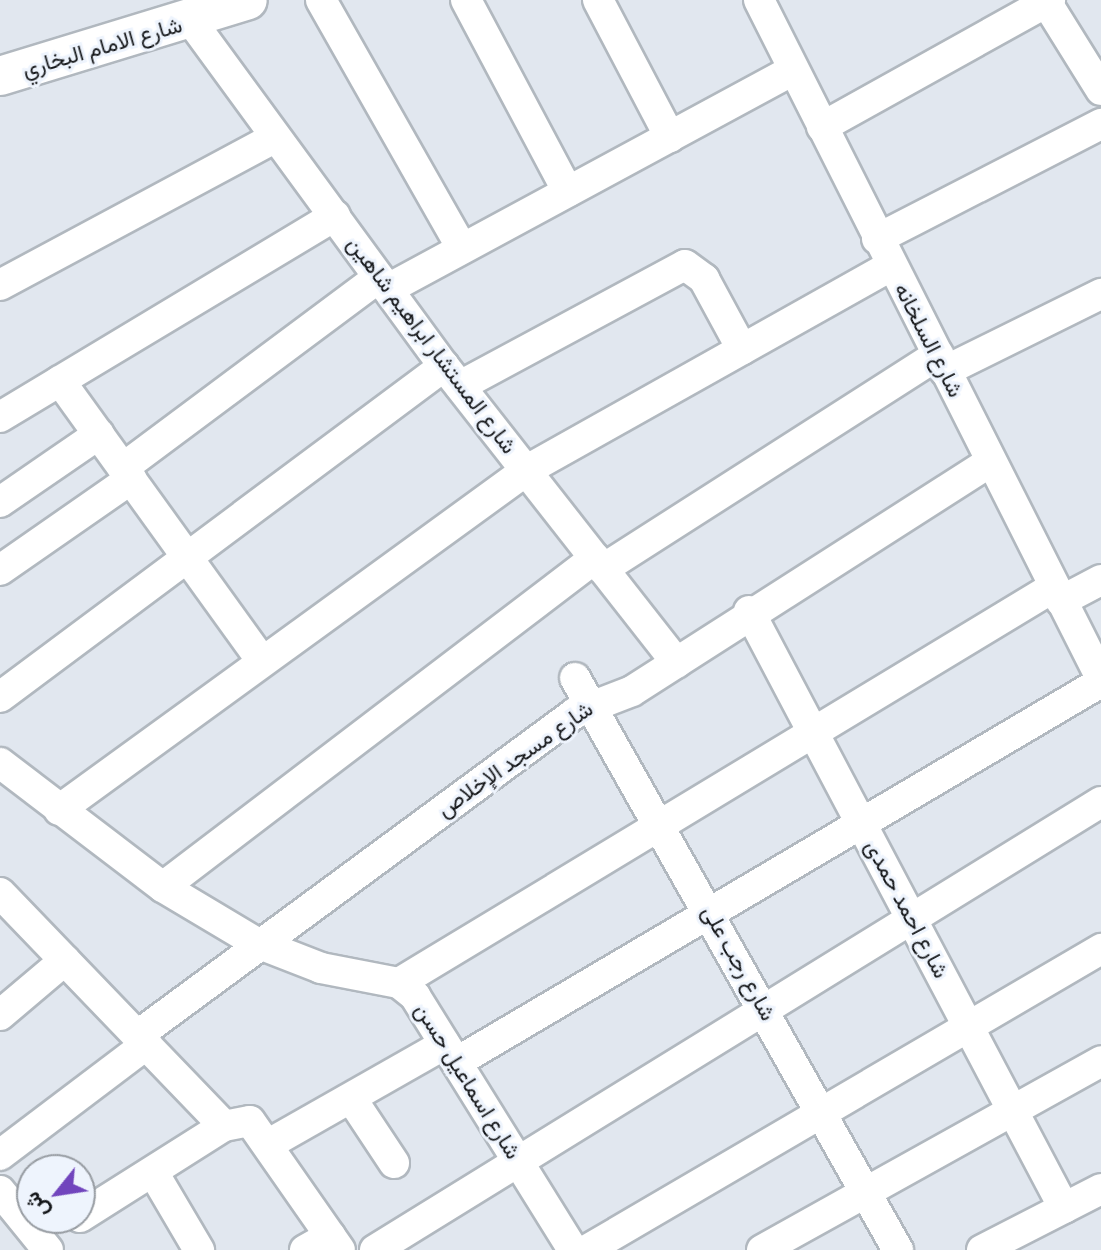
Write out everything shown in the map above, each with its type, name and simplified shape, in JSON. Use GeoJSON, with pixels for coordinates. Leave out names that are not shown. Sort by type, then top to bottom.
{"type":"FeatureCollection","features":[{"type":"Feature","properties":{"kind":"street","name":"شارع الامام البخاري"},"geometry":{"type":"LineString","coordinates":[[0,76],[192,22],[248,0]]}},
{"type":"Feature","properties":{"kind":"street"},"geometry":{"type":"LineString","coordinates":[[321,0],[462,248]]}},
{"type":"Feature","properties":{"kind":"street"},"geometry":{"type":"LineString","coordinates":[[466,0],[568,192]]}},
{"type":"Feature","properties":{"kind":"street"},"geometry":{"type":"LineString","coordinates":[[598,0],[670,137]]}},
{"type":"Feature","properties":{"kind":"street","name":"شارع السلخانه"},"geometry":{"type":"LineString","coordinates":[[759,0],[1101,680]]}},
{"type":"Feature","properties":{"kind":"street"},"geometry":{"type":"LineString","coordinates":[[822,127],[1048,1],[1101,90]]}},
{"type":"Feature","properties":{"kind":"street","name":"شارع المستشار ابراهيم شاهين"},"geometry":{"type":"LineString","coordinates":[[192,22],[274,138],[452,376],[677,663]]}},
{"type":"Feature","properties":{"kind":"street"},"geometry":{"type":"LineString","coordinates":[[0,570],[384,283],[462,248],[793,70]]}},
{"type":"Feature","properties":{"kind":"street"},"geometry":{"type":"LineString","coordinates":[[59,810],[527,470],[742,349],[884,252],[1101,124]]}},
{"type":"Feature","properties":{"kind":"street"},"geometry":{"type":"LineString","coordinates":[[0,285],[274,138]]}},
{"type":"Feature","properties":{"kind":"street"},"geometry":{"type":"LineString","coordinates":[[0,417],[335,216]]}},
{"type":"Feature","properties":{"kind":"street"},"geometry":{"type":"LineString","coordinates":[[0,697],[452,376],[673,267],[696,270],[742,349]]}},
{"type":"Feature","properties":{"kind":"street"},"geometry":{"type":"LineString","coordinates":[[163,887],[599,564],[942,363],[1101,294]]}},
{"type":"Feature","properties":{"kind":"street"},"geometry":{"type":"LineString","coordinates":[[60,381],[262,661]]}},
{"type":"Feature","properties":{"kind":"street"},"geometry":{"type":"LineString","coordinates":[[0,502],[99,434]]}},
{"type":"Feature","properties":{"kind":"street","name":"شارع مسجد الإخلاص"},"geometry":{"type":"LineString","coordinates":[[0,1155],[257,943],[583,690],[632,691],[749,611],[990,462]]}},
{"type":"Feature","properties":{"kind":"street"},"geometry":{"type":"LineString","coordinates":[[399,983],[813,732],[1058,594],[1101,580]]}},
{"type":"Feature","properties":{"kind":"street","name":"شارع احمد حمدى"},"geometry":{"type":"LineString","coordinates":[[749,611],[1064,1208]]}},
{"type":"Feature","properties":{"kind":"street"},"geometry":{"type":"LineString","coordinates":[[96,1207],[153,1172],[247,1130],[351,1098],[451,1053],[862,825],[1101,680]]}},
{"type":"Feature","properties":{"kind":"street","name":"شارع رجب على"},"geometry":{"type":"LineString","coordinates":[[583,690],[898,1250]]}},
{"type":"Feature","properties":{"kind":"street","name":"شارع اسماعيل حسن"},"geometry":{"type":"LineString","coordinates":[[0,763],[163,887],[257,943],[321,968],[399,983],[415,996],[573,1250]]}},
{"type":"Feature","properties":{"kind":"street"},"geometry":{"type":"LineString","coordinates":[[375,1250],[1101,802]]}},
{"type":"Feature","properties":{"kind":"street"},"geometry":{"type":"LineString","coordinates":[[0,893],[142,1039],[247,1130],[325,1245]]}},
{"type":"Feature","properties":{"kind":"street"},"geometry":{"type":"LineString","coordinates":[[587,1250],[824,1116],[1101,949]]}},
{"type":"Feature","properties":{"kind":"street"},"geometry":{"type":"LineString","coordinates":[[0,1015],[65,960]]}},
{"type":"Feature","properties":{"kind":"street"},"geometry":{"type":"LineString","coordinates":[[762,1250],[867,1195],[1101,1061]]}},
{"type":"Feature","properties":{"kind":"street"},"geometry":{"type":"LineString","coordinates":[[351,1098],[394,1163]]}},
{"type":"Feature","properties":{"kind":"street"},"geometry":{"type":"LineString","coordinates":[[153,1172],[199,1250]]}},
{"type":"Feature","properties":{"kind":"street"},"geometry":{"type":"LineString","coordinates":[[993,1248],[1101,1189]]}},
{"type":"Feature","properties":{"kind":"street"},"geometry":{"type":"LineString","coordinates":[[0,1191],[39,1247],[57,1234]]}}]}
